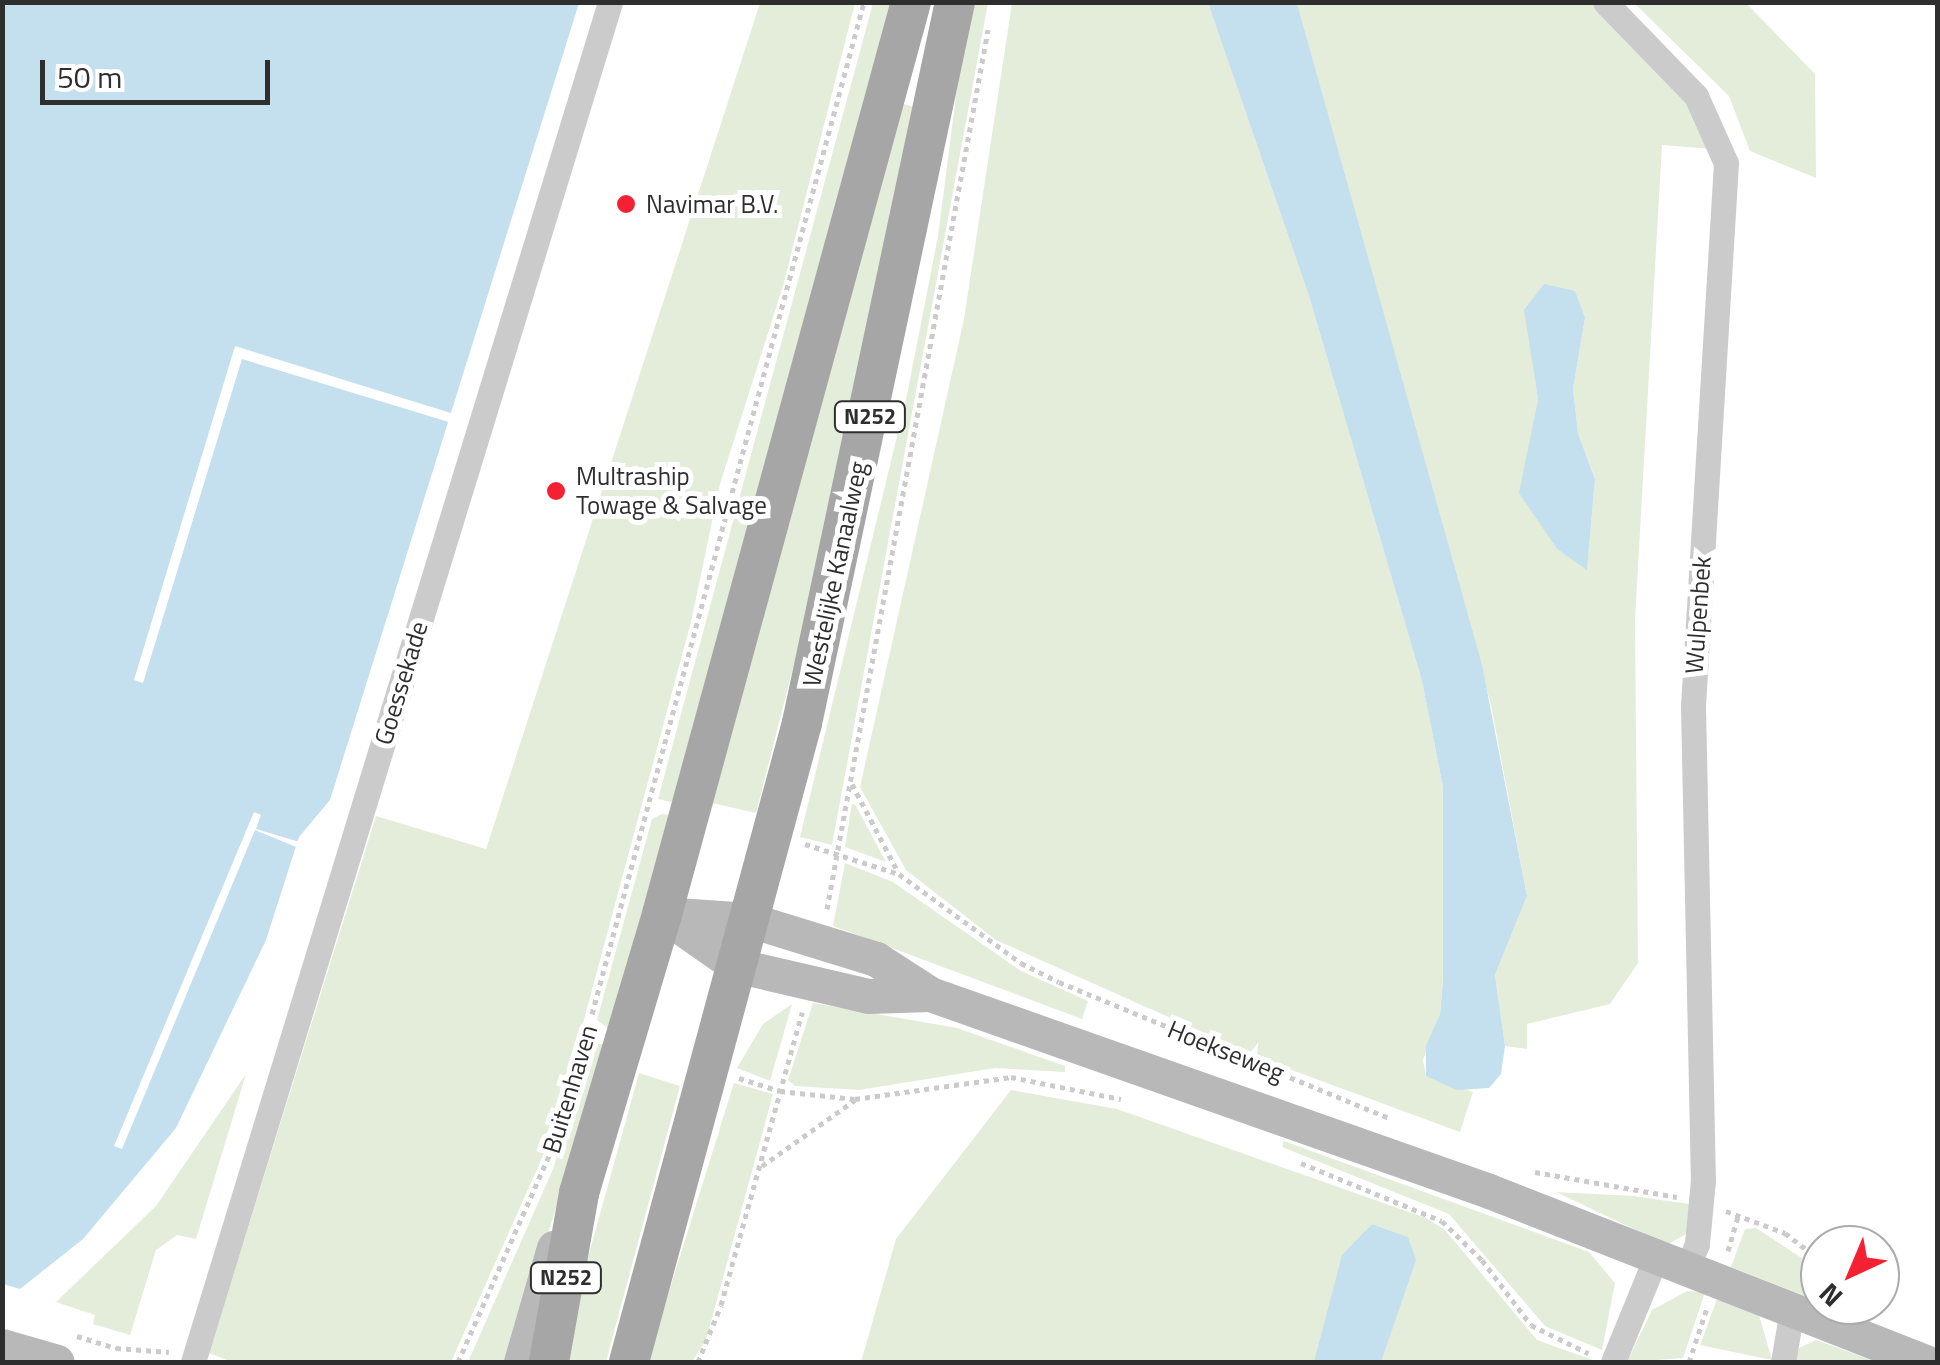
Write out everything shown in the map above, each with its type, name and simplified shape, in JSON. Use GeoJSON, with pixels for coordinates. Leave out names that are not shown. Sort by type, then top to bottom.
{"type":"FeatureCollection","features":[{"type":"Feature","properties":{"kind":"main road","name":"N252"},"geometry":{"type":"LineString","coordinates":[[662,914],[911,2]]}},
{"type":"Feature","properties":{"kind":"main road","name":"Westelijke Kanaalweg"},"geometry":{"type":"LineString","coordinates":[[735,965],[773,833],[938,111],[972,12]]}},
{"type":"Feature","properties":{"kind":"main road","name":"Buitenhaven"},"geometry":{"type":"LineString","coordinates":[[550,1362],[606,1036],[662,914]]}},
{"type":"Feature","properties":{"kind":"main road","name":"Hoekseweg"},"geometry":{"type":"LineString","coordinates":[[662,914],[750,920],[876,959],[930,994],[1671,1263],[1926,1362]]}},
{"type":"Feature","properties":{"kind":"main road","name":"Hoekseweg"},"geometry":{"type":"LineString","coordinates":[[662,914],[735,965],[868,996],[930,994]]}},
{"type":"Feature","properties":{"kind":"main road","name":"N252"},"geometry":{"type":"LineString","coordinates":[[628,1362],[735,965]]}},
{"type":"Feature","properties":{"kind":"main road","name":"Buitenhaven"},"geometry":{"type":"LineString","coordinates":[[521,1362],[558,1234],[579,1193]]}},
{"type":"Feature","properties":{"kind":"main road"},"geometry":{"type":"LineString","coordinates":[[2,1346],[58,1346]]}},
{"type":"Feature","properties":{"kind":"street","name":"Goessekade"},"geometry":{"type":"LineString","coordinates":[[193,1360],[610,2]]}},
{"type":"Feature","properties":{"kind":"street","name":"Wulpenbek"},"geometry":{"type":"LineString","coordinates":[[1606,2],[1696,96],[1726,162],[1693,706],[1700,1201],[1697,1244],[1671,1263],[1606,1360]]}},
{"type":"Feature","properties":{"kind":"street"},"geometry":{"type":"LineString","coordinates":[[1783,1362],[1792,1310]]}},
{"type":"Feature","properties":{"kind":"path"},"geometry":{"type":"LineString","coordinates":[[691,811],[648,803],[864,2]]}},
{"type":"Feature","properties":{"kind":"path","name":"Westelijke Kanaalweg"},"geometry":{"type":"LineString","coordinates":[[839,855],[972,12]]}},
{"type":"Feature","properties":{"kind":"path"},"geometry":{"type":"LineString","coordinates":[[851,782],[899,874]]}},
{"type":"Feature","properties":{"kind":"path","name":"Buitenhaven"},"geometry":{"type":"LineString","coordinates":[[606,1036],[648,803]]}},
{"type":"Feature","properties":{"kind":"path","name":"Hoekseweg"},"geometry":{"type":"LineString","coordinates":[[773,833],[899,874],[1046,976],[1404,1124]]}},
{"type":"Feature","properties":{"kind":"path"},"geometry":{"type":"LineString","coordinates":[[820,940],[839,855]]}},
{"type":"Feature","properties":{"kind":"path"},"geometry":{"type":"LineString","coordinates":[[698,1362],[760,1168],[809,985]]}},
{"type":"Feature","properties":{"kind":"path"},"geometry":{"type":"LineString","coordinates":[[708,1068],[780,1091],[855,1100],[1011,1077],[1137,1104]]}},
{"type":"Feature","properties":{"kind":"path"},"geometry":{"type":"LineString","coordinates":[[760,1168],[855,1100]]}},
{"type":"Feature","properties":{"kind":"path","name":"Buitenhaven"},"geometry":{"type":"LineString","coordinates":[[458,1362],[555,1142]]}},
{"type":"Feature","properties":{"kind":"path"},"geometry":{"type":"LineString","coordinates":[[1292,1159],[1442,1220],[1482,1260],[1530,1326],[1606,1360]]}},
{"type":"Feature","properties":{"kind":"path"},"geometry":{"type":"LineString","coordinates":[[1528,1172],[1700,1201],[1785,1233],[1800,1245]]}},
{"type":"Feature","properties":{"kind":"path"},"geometry":{"type":"LineString","coordinates":[[58,1346],[116,1348],[193,1360]]}},
{"type":"Feature","properties":{"kind":"green space"},"geometry":{"type":"Polygon","coordinates":[[[760,3],[855,3],[783,286],[720,484],[691,622],[554,1131],[451,1362],[232,1362],[209,1353],[376,816],[486,849],[760,3]]]}},
{"type":"Feature","properties":{"kind":"green space"},"geometry":{"type":"Polygon","coordinates":[[[873,3],[892,3],[676,803],[658,799],[873,3]]]}},
{"type":"Feature","properties":{"kind":"green space"},"geometry":{"type":"Polygon","coordinates":[[[968,3],[988,3],[832,845],[800,837],[907,395],[938,236],[968,3]]]}},
{"type":"Feature","properties":{"kind":"green space"},"geometry":{"type":"Polygon","coordinates":[[[1012,3],[1208,3],[1309,296],[1422,681],[1443,787],[1443,980],[1440,1014],[1423,1060],[1426,1076],[1473,1092],[1460,1132],[1267,1061],[996,940],[906,870],[860,787],[964,319],[1012,3]]]}},
{"type":"Feature","properties":{"kind":"green space"},"geometry":{"type":"Polygon","coordinates":[[[1297,3],[1594,3],[1691,106],[1712,149],[1662,145],[1635,619],[1638,963],[1610,1004],[1527,1024],[1527,1049],[1505,1046],[1495,975],[1527,896],[1491,705],[1297,3]],[[1525,310],[1538,399],[1520,493],[1557,549],[1587,569],[1595,478],[1578,433],[1573,389],[1585,318],[1525,310]]]}},
{"type":"Feature","properties":{"kind":"green space"},"geometry":{"type":"Polygon","coordinates":[[[1634,3],[1746,3],[1815,74],[1816,178],[1750,151],[1729,96],[1634,3]]]}},
{"type":"Feature","properties":{"kind":"green space"},"geometry":{"type":"Polygon","coordinates":[[[901,103],[913,107],[841,480],[756,813],[712,803],[901,103]]]}},
{"type":"Feature","properties":{"kind":"green space"},"geometry":{"type":"Polygon","coordinates":[[[852,803],[856,806],[886,862],[845,847],[852,803]]]}},
{"type":"Feature","properties":{"kind":"green space"},"geometry":{"type":"Polygon","coordinates":[[[662,814],[673,815],[612,1031],[597,1020],[652,819],[662,814]]]}},
{"type":"Feature","properties":{"kind":"green space"},"geometry":{"type":"Polygon","coordinates":[[[845,863],[893,882],[1021,971],[1088,1001],[1082,1019],[833,926],[845,863]]]}},
{"type":"Feature","properties":{"kind":"green space"},"geometry":{"type":"Polygon","coordinates":[[[813,1003],[957,1028],[1065,1066],[1065,1072],[995,1068],[859,1090],[795,1086],[788,1080],[813,1003]]]}},
{"type":"Feature","properties":{"kind":"green space"},"geometry":{"type":"Polygon","coordinates":[[[792,1004],[770,1081],[737,1068],[763,1024],[792,1004]]]}},
{"type":"Feature","properties":{"kind":"green space"},"geometry":{"type":"Polygon","coordinates":[[[592,1043],[608,1045],[507,1362],[468,1362],[553,1169],[592,1043]]]}},
{"type":"Feature","properties":{"kind":"green space"},"geometry":{"type":"Polygon","coordinates":[[[639,1073],[680,1086],[606,1362],[559,1362],[639,1073]]]}},
{"type":"Feature","properties":{"kind":"green space"},"geometry":{"type":"Polygon","coordinates":[[[246,1074],[196,1239],[177,1235],[156,1250],[130,1335],[93,1324],[95,1315],[56,1302],[156,1206],[246,1074]]]}},
{"type":"Feature","properties":{"kind":"green space"},"geometry":{"type":"Polygon","coordinates":[[[734,1083],[773,1094],[706,1340],[692,1362],[647,1362],[734,1083]]]}},
{"type":"Feature","properties":{"kind":"green space"},"geometry":{"type":"Polygon","coordinates":[[[1011,1090],[1117,1109],[1426,1218],[1445,1230],[1537,1340],[1598,1362],[1381,1362],[1408,1237],[1372,1224],[1314,1362],[861,1362],[896,1239],[1011,1090]]]}},
{"type":"Feature","properties":{"kind":"green space"},"geometry":{"type":"Polygon","coordinates":[[[1284,1141],[1589,1252],[1615,1283],[1602,1350],[1545,1326],[1449,1214],[1282,1147],[1284,1141]]]}},
{"type":"Feature","properties":{"kind":"green space"},"geometry":{"type":"Polygon","coordinates":[[[1556,1192],[1633,1196],[1696,1205],[1686,1234],[1667,1245],[1556,1192]]]}},
{"type":"Feature","properties":{"kind":"green space"},"geometry":{"type":"Polygon","coordinates":[[[1756,1228],[1800,1257],[1800,1294],[1731,1267],[1745,1229],[1756,1228]]]}},
{"type":"Feature","properties":{"kind":"green space"},"geometry":{"type":"Polygon","coordinates":[[[1687,1291],[1705,1292],[1683,1358],[1627,1362],[1652,1310],[1687,1291]]]}},
{"type":"Feature","properties":{"kind":"green space"},"geometry":{"type":"Polygon","coordinates":[[[1717,1299],[1759,1315],[1772,1360],[1700,1345],[1717,1299]]]}},
{"type":"Feature","properties":{"kind":"green space"},"geometry":{"type":"Polygon","coordinates":[[[1816,1340],[1877,1362],[1793,1362],[1799,1348],[1816,1340]]]}},
{"type":"Feature","properties":{"kind":"water"},"geometry":{"type":"Polygon","coordinates":[[[3,3],[579,3],[330,800],[299,837],[266,940],[176,1128],[83,1239],[20,1289],[3,1284],[3,3]]]}},
{"type":"Feature","properties":{"kind":"water"},"geometry":{"type":"Polygon","coordinates":[[[1208,3],[1297,3],[1482,665],[1527,896],[1495,975],[1505,1046],[1501,1074],[1489,1088],[1457,1090],[1426,1076],[1426,1046],[1440,1014],[1443,980],[1443,787],[1422,681],[1309,296],[1208,3]]]}},
{"type":"Feature","properties":{"kind":"water"},"geometry":{"type":"Polygon","coordinates":[[[1544,284],[1575,291],[1585,318],[1573,389],[1578,433],[1595,479],[1587,570],[1557,549],[1519,493],[1538,399],[1524,310],[1544,284]]]}},
{"type":"Feature","properties":{"kind":"water"},"geometry":{"type":"Polygon","coordinates":[[[1372,1224],[1408,1237],[1416,1260],[1381,1362],[1314,1362],[1342,1255],[1372,1224]]]}},
{"type":"Feature","properties":{"kind":"pier"},"geometry":{"type":"Polygon","coordinates":[[[235,346],[454,414],[452,423],[242,359],[143,683],[134,680],[235,346]]]}},
{"type":"Feature","properties":{"kind":"pier"},"geometry":{"type":"Polygon","coordinates":[[[254,812],[261,815],[256,829],[303,843],[301,849],[255,830],[122,1149],[114,1146],[254,812]]]}},
{"type":"Feature","properties":{"kind":"place","name":"Navimar B.V."},"geometry":{"type":"Point","coordinates":[626,204]}},
{"type":"Feature","properties":{"kind":"place","name":"Multraship Towage & Salvage"},"geometry":{"type":"Point","coordinates":[556,491]}}]}
